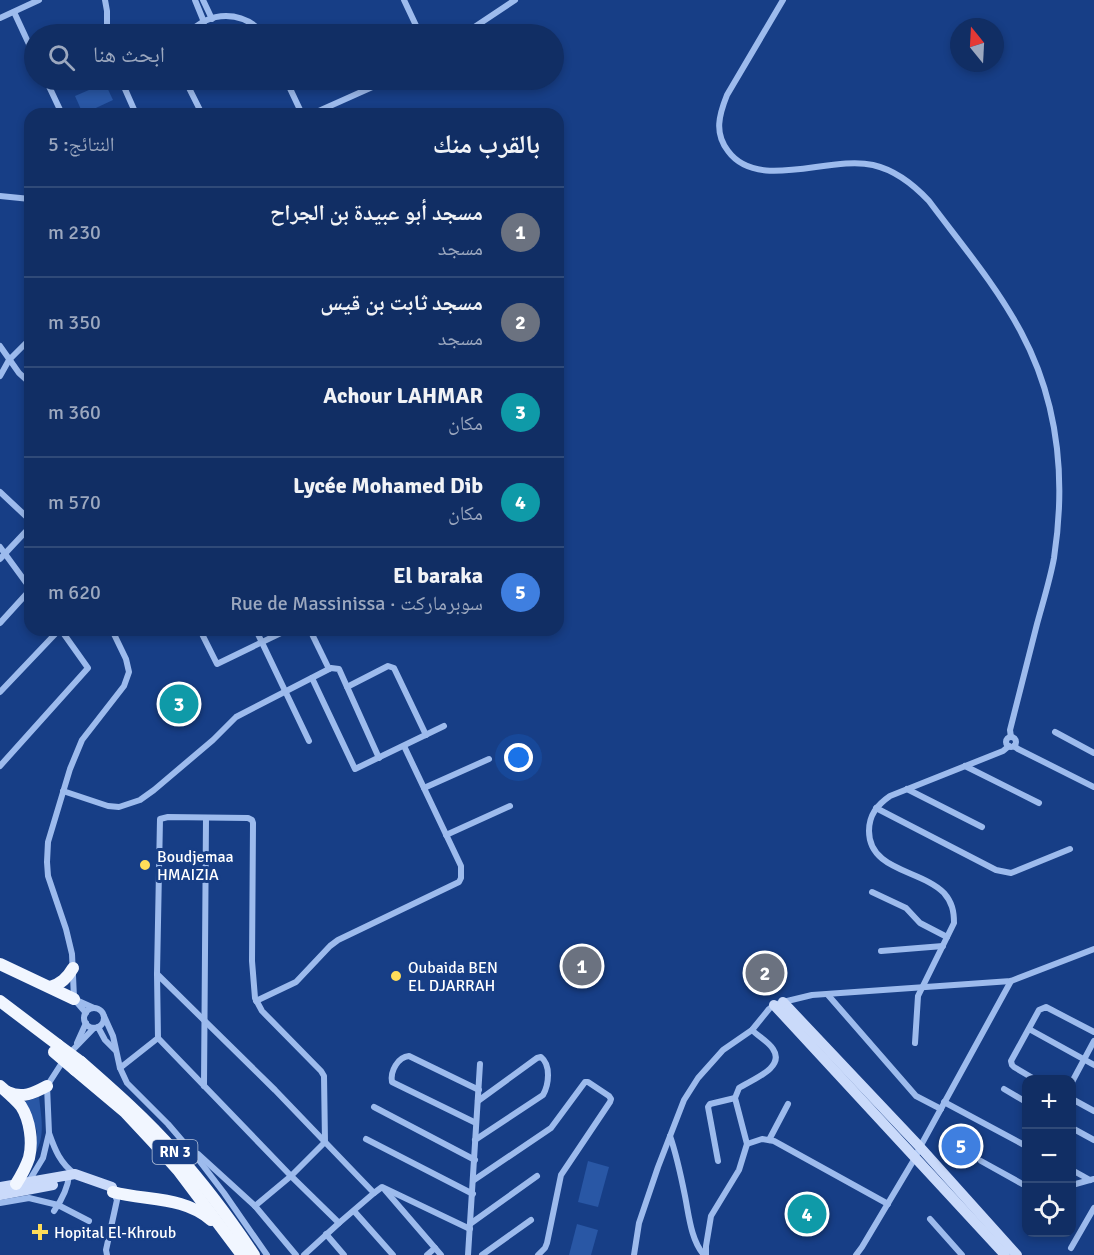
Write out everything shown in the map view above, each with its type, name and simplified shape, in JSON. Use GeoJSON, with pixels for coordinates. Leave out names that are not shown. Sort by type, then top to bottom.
{"type":"FeatureCollection","features":[{"type":"Feature","properties":{"kind":"highway"},"geometry":{"type":"LineString","coordinates":[[0,964],[74,999]]}},
{"type":"Feature","properties":{"kind":"highway"},"geometry":{"type":"LineString","coordinates":[[50,987],[61,983],[73,968]]}},
{"type":"Feature","properties":{"kind":"highway","name":"RN 3"},"geometry":{"type":"LineString","coordinates":[[0,1001],[78,1066],[127,1103],[175,1152],[254,1255]]}},
{"type":"Feature","properties":{"kind":"highway","name":"RN 3"},"geometry":{"type":"LineString","coordinates":[[0,1010],[56,1048]]}},
{"type":"Feature","properties":{"kind":"highway","name":"RN 3"},"geometry":{"type":"LineString","coordinates":[[78,1066],[125,1112],[178,1170],[242,1255]]}},
{"type":"Feature","properties":{"kind":"highway"},"geometry":{"type":"LineString","coordinates":[[0,1086],[14,1095],[28,1095],[47,1086]]}},
{"type":"Feature","properties":{"kind":"highway"},"geometry":{"type":"LineString","coordinates":[[0,1086],[20,1106],[28,1124],[30,1154],[24,1185]]}},
{"type":"Feature","properties":{"kind":"highway"},"geometry":{"type":"LineString","coordinates":[[119,1196],[167,1201],[193,1207],[227,1234]]}},
{"type":"Feature","properties":{"kind":"main road"},"geometry":{"type":"LineString","coordinates":[[778,1004],[920,1147],[1017,1255]]}},
{"type":"Feature","properties":{"kind":"main road"},"geometry":{"type":"LineString","coordinates":[[778,1004],[1005,1255]]}},
{"type":"Feature","properties":{"kind":"main road"},"geometry":{"type":"LineString","coordinates":[[0,1187],[71,1177],[119,1196]]}},
{"type":"Feature","properties":{"kind":"main road"},"geometry":{"type":"LineString","coordinates":[[0,1195],[24,1185]]}},
{"type":"Feature","properties":{"kind":"street"},"geometry":{"type":"LineString","coordinates":[[0,18],[39,0]]}},
{"type":"Feature","properties":{"kind":"street"},"geometry":{"type":"LineString","coordinates":[[105,0],[107,24]]}},
{"type":"Feature","properties":{"kind":"street"},"geometry":{"type":"LineString","coordinates":[[195,0],[204,22]]}},
{"type":"Feature","properties":{"kind":"street"},"geometry":{"type":"LineString","coordinates":[[204,0],[212,19]]}},
{"type":"Feature","properties":{"kind":"street"},"geometry":{"type":"LineString","coordinates":[[404,0],[415,24]]}},
{"type":"Feature","properties":{"kind":"street"},"geometry":{"type":"LineString","coordinates":[[479,24],[515,0]]}},
{"type":"Feature","properties":{"kind":"street"},"geometry":{"type":"LineString","coordinates":[[783,0],[723,104],[719,126],[721,139],[726,148],[741,164],[752,169],[779,171],[857,163],[889,170],[917,189],[936,210],[997,292],[1022,334],[1047,400],[1056,440],[1060,476],[1057,536],[1050,577],[1010,730],[1011,737],[1016,741],[1002,751],[890,796],[876,808],[869,825],[871,844],[876,852],[890,863],[936,885],[950,901],[954,912],[954,923],[918,996],[915,1043]]}},
{"type":"Feature","properties":{"kind":"street"},"geometry":{"type":"LineString","coordinates":[[14,12],[24,34]]}},
{"type":"Feature","properties":{"kind":"street"},"geometry":{"type":"LineString","coordinates":[[200,24],[229,16],[240,17],[252,24]]}},
{"type":"Feature","properties":{"kind":"street"},"geometry":{"type":"LineString","coordinates":[[51,90],[60,108]]}},
{"type":"Feature","properties":{"kind":"street"},"geometry":{"type":"LineString","coordinates":[[125,90],[133,108]]}},
{"type":"Feature","properties":{"kind":"street"},"geometry":{"type":"LineString","coordinates":[[190,90],[199,108]]}},
{"type":"Feature","properties":{"kind":"street"},"geometry":{"type":"LineString","coordinates":[[291,90],[299,108]]}},
{"type":"Feature","properties":{"kind":"street"},"geometry":{"type":"LineString","coordinates":[[325,108],[366,90]]}},
{"type":"Feature","properties":{"kind":"street"},"geometry":{"type":"LineString","coordinates":[[0,196],[24,198]]}},
{"type":"Feature","properties":{"kind":"street"},"geometry":{"type":"LineString","coordinates":[[0,376],[9,360],[24,345]]}},
{"type":"Feature","properties":{"kind":"street"},"geometry":{"type":"LineString","coordinates":[[0,346],[24,378]]}},
{"type":"Feature","properties":{"kind":"street"},"geometry":{"type":"LineString","coordinates":[[0,492],[24,514]]}},
{"type":"Feature","properties":{"kind":"street"},"geometry":{"type":"LineString","coordinates":[[3,556],[24,533]]}},
{"type":"Feature","properties":{"kind":"street"},"geometry":{"type":"LineString","coordinates":[[0,547],[3,556],[24,582]]}},
{"type":"Feature","properties":{"kind":"street"},"geometry":{"type":"LineString","coordinates":[[0,623],[24,596]]}},
{"type":"Feature","properties":{"kind":"street"},"geometry":{"type":"LineString","coordinates":[[0,692],[54,636]]}},
{"type":"Feature","properties":{"kind":"street"},"geometry":{"type":"LineString","coordinates":[[0,766],[88,668],[64,636]]}},
{"type":"Feature","properties":{"kind":"street"},"geometry":{"type":"LineString","coordinates":[[86,1013],[74,999],[72,954],[48,876],[48,842],[70,769],[82,740],[124,686],[129,672],[126,659],[115,636]]}},
{"type":"Feature","properties":{"kind":"street"},"geometry":{"type":"LineString","coordinates":[[203,636],[217,664],[275,636]]}},
{"type":"Feature","properties":{"kind":"street"},"geometry":{"type":"LineString","coordinates":[[259,636],[309,741]]}},
{"type":"Feature","properties":{"kind":"street"},"geometry":{"type":"LineString","coordinates":[[313,636],[328,669]]}},
{"type":"Feature","properties":{"kind":"street"},"geometry":{"type":"LineString","coordinates":[[347,687],[391,666],[426,735]]}},
{"type":"Feature","properties":{"kind":"street"},"geometry":{"type":"LineString","coordinates":[[63,791],[108,806],[119,807],[140,800],[213,740],[236,717],[328,669],[335,668],[339,669],[379,758]]}},
{"type":"Feature","properties":{"kind":"street"},"geometry":{"type":"LineString","coordinates":[[312,678],[355,769],[444,726]]}},
{"type":"Feature","properties":{"kind":"street"},"geometry":{"type":"LineString","coordinates":[[1055,732],[1094,753]]}},
{"type":"Feature","properties":{"kind":"street"},"geometry":{"type":"LineString","coordinates":[[256,1001],[296,982],[338,940],[459,882],[461,866],[404,746]]}},
{"type":"Feature","properties":{"kind":"street"},"geometry":{"type":"LineString","coordinates":[[1011,746],[1092,786],[1094,776]]}},
{"type":"Feature","properties":{"kind":"street"},"geometry":{"type":"LineString","coordinates":[[424,788],[489,759]]}},
{"type":"Feature","properties":{"kind":"street"},"geometry":{"type":"LineString","coordinates":[[965,766],[1039,803]]}},
{"type":"Feature","properties":{"kind":"street"},"geometry":{"type":"LineString","coordinates":[[907,789],[982,827]]}},
{"type":"Feature","properties":{"kind":"street"},"geometry":{"type":"LineString","coordinates":[[446,835],[510,806]]}},
{"type":"Feature","properties":{"kind":"street"},"geometry":{"type":"LineString","coordinates":[[876,808],[1005,873],[1017,871],[1070,849]]}},
{"type":"Feature","properties":{"kind":"street"},"geometry":{"type":"LineString","coordinates":[[255,1206],[291,1176],[325,1142],[324,1076],[262,1011],[256,1001],[253,990],[252,961],[252,820],[248,818],[163,818],[159,822],[158,1038],[291,1176],[339,1223]]}},
{"type":"Feature","properties":{"kind":"street"},"geometry":{"type":"LineString","coordinates":[[204,1086],[206,818]]}},
{"type":"Feature","properties":{"kind":"street"},"geometry":{"type":"LineString","coordinates":[[872,892],[906,908],[920,923],[947,937]]}},
{"type":"Feature","properties":{"kind":"street"},"geometry":{"type":"LineString","coordinates":[[881,951],[943,946]]}},
{"type":"Feature","properties":{"kind":"street"},"geometry":{"type":"LineString","coordinates":[[634,1255],[639,1223],[684,1100],[698,1078],[723,1050],[752,1030],[769,1009],[778,1004],[812,995],[1011,981],[1094,949]]}},
{"type":"Feature","properties":{"kind":"street"},"geometry":{"type":"LineString","coordinates":[[157,974],[374,1192]]}},
{"type":"Feature","properties":{"kind":"street"},"geometry":{"type":"LineString","coordinates":[[856,1255],[915,1158],[1011,981]]}},
{"type":"Feature","properties":{"kind":"street"},"geometry":{"type":"LineString","coordinates":[[828,995],[916,1096],[941,1109]]}},
{"type":"Feature","properties":{"kind":"street"},"geometry":{"type":"LineString","coordinates":[[74,999],[101,1010],[127,1083],[184,1142],[255,1206],[296,1255]]}},
{"type":"Feature","properties":{"kind":"street"},"geometry":{"type":"LineString","coordinates":[[1027,1075],[1014,1068],[1011,1061],[1039,1010],[1046,1007],[1094,1032]]}},
{"type":"Feature","properties":{"kind":"street"},"geometry":{"type":"LineString","coordinates":[[94,1008],[88,1010],[84,1019],[91,1027],[96,1027],[115,1051]]}},
{"type":"Feature","properties":{"kind":"street"},"geometry":{"type":"LineString","coordinates":[[24,1185],[35,1173],[43,1158],[49,1133],[47,1086],[65,1058],[77,1044],[103,1023],[104,1016]]}},
{"type":"Feature","properties":{"kind":"street"},"geometry":{"type":"LineString","coordinates":[[77,1044],[86,1023]]}},
{"type":"Feature","properties":{"kind":"street"},"geometry":{"type":"LineString","coordinates":[[1029,1029],[1094,1065]]}},
{"type":"Feature","properties":{"kind":"street"},"geometry":{"type":"LineString","coordinates":[[705,1255],[711,1216],[739,1170],[747,1144],[735,1098],[739,1088],[771,1070],[775,1061],[773,1049],[752,1030]]}},
{"type":"Feature","properties":{"kind":"street"},"geometry":{"type":"LineString","coordinates":[[120,1068],[158,1038]]}},
{"type":"Feature","properties":{"kind":"street"},"geometry":{"type":"LineString","coordinates":[[1075,1075],[1094,1041]]}},
{"type":"Feature","properties":{"kind":"street"},"geometry":{"type":"LineString","coordinates":[[476,1123],[392,1082],[391,1076],[399,1060],[406,1055],[479,1090]]}},
{"type":"Feature","properties":{"kind":"street"},"geometry":{"type":"LineString","coordinates":[[476,1140],[543,1095],[548,1069],[546,1061],[541,1057],[537,1058],[478,1101]]}},
{"type":"Feature","properties":{"kind":"street"},"geometry":{"type":"LineString","coordinates":[[468,1255],[480,1064]]}},
{"type":"Feature","properties":{"kind":"street"},"geometry":{"type":"LineString","coordinates":[[474,1180],[551,1128],[585,1082],[609,1096],[610,1102],[561,1175],[547,1243],[538,1255]]}},
{"type":"Feature","properties":{"kind":"street"},"geometry":{"type":"LineString","coordinates":[[1004,1089],[1022,1100]]}},
{"type":"Feature","properties":{"kind":"street"},"geometry":{"type":"LineString","coordinates":[[718,1161],[708,1107],[710,1104],[735,1098]]}},
{"type":"Feature","properties":{"kind":"street"},"geometry":{"type":"LineString","coordinates":[[944,1102],[1022,1141]]}},
{"type":"Feature","properties":{"kind":"street"},"geometry":{"type":"LineString","coordinates":[[1076,1102],[1094,1112]]}},
{"type":"Feature","properties":{"kind":"street"},"geometry":{"type":"LineString","coordinates":[[769,1140],[788,1104]]}},
{"type":"Feature","properties":{"kind":"street"},"geometry":{"type":"LineString","coordinates":[[374,1107],[475,1160]]}},
{"type":"Feature","properties":{"kind":"street"},"geometry":{"type":"LineString","coordinates":[[1073,1129],[1094,1140]]}},
{"type":"Feature","properties":{"kind":"street"},"geometry":{"type":"LineString","coordinates":[[49,1133],[54,1148],[71,1177],[56,1208]]}},
{"type":"Feature","properties":{"kind":"street"},"geometry":{"type":"LineString","coordinates":[[670,1135],[676,1152],[693,1235],[699,1249],[705,1255]]}},
{"type":"Feature","properties":{"kind":"street"},"geometry":{"type":"LineString","coordinates":[[366,1139],[473,1194]]}},
{"type":"Feature","properties":{"kind":"street"},"geometry":{"type":"LineString","coordinates":[[747,1144],[762,1139],[774,1141],[888,1204]]}},
{"type":"Feature","properties":{"kind":"street"},"geometry":{"type":"LineString","coordinates":[[184,1142],[224,1193],[267,1255]]}},
{"type":"Feature","properties":{"kind":"street"},"geometry":{"type":"LineString","coordinates":[[663,1154],[676,1152]]}},
{"type":"Feature","properties":{"kind":"street"},"geometry":{"type":"LineString","coordinates":[[981,1161],[1022,1184]]}},
{"type":"Feature","properties":{"kind":"street"},"geometry":{"type":"LineString","coordinates":[[1076,1172],[1092,1179]]}},
{"type":"Feature","properties":{"kind":"street"},"geometry":{"type":"LineString","coordinates":[[470,1226],[537,1176]]}},
{"type":"Feature","properties":{"kind":"street"},"geometry":{"type":"LineString","coordinates":[[1076,1184],[1092,1179]]}},
{"type":"Feature","properties":{"kind":"street"},"geometry":{"type":"LineString","coordinates":[[382,1187],[470,1226]]}},
{"type":"Feature","properties":{"kind":"street"},"geometry":{"type":"LineString","coordinates":[[304,1255],[382,1187]]}},
{"type":"Feature","properties":{"kind":"street"},"geometry":{"type":"LineString","coordinates":[[382,1187],[441,1255]]}},
{"type":"Feature","properties":{"kind":"street"},"geometry":{"type":"LineString","coordinates":[[107,1255],[106,1250],[119,1196]]}},
{"type":"Feature","properties":{"kind":"street"},"geometry":{"type":"LineString","coordinates":[[0,1203],[28,1198],[89,1221]]}},
{"type":"Feature","properties":{"kind":"street"},"geometry":{"type":"LineString","coordinates":[[1071,1248],[1094,1208]]}},
{"type":"Feature","properties":{"kind":"street"},"geometry":{"type":"LineString","coordinates":[[354,1210],[393,1255]]}},
{"type":"Feature","properties":{"kind":"street"},"geometry":{"type":"LineString","coordinates":[[930,1219],[962,1255]]}},
{"type":"Feature","properties":{"kind":"street"},"geometry":{"type":"LineString","coordinates":[[482,1255],[531,1220]]}},
{"type":"Feature","properties":{"kind":"street"},"geometry":{"type":"LineString","coordinates":[[326,1234],[344,1255]]}},
{"type":"Feature","properties":{"kind":"street"},"geometry":{"type":"LineString","coordinates":[[427,1255],[435,1248]]}},
{"type":"Feature","properties":{"kind":"shaded area"},"geometry":{"type":"Polygon","coordinates":[[[89,90],[108,90],[113,100],[96,108],[80,108],[75,96],[89,90]]]}},
{"type":"Feature","properties":{"kind":"shaded area"},"geometry":{"type":"Polygon","coordinates":[[[39,1097],[42,1133],[35,1153],[37,1131],[24,1102],[39,1097]]]}},
{"type":"Feature","properties":{"kind":"shaded area"},"geometry":{"type":"Polygon","coordinates":[[[588,1161],[609,1167],[598,1207],[578,1202],[588,1161]]]}},
{"type":"Feature","properties":{"kind":"shaded area"},"geometry":{"type":"Polygon","coordinates":[[[577,1224],[598,1230],[591,1255],[569,1255],[577,1224]]]}},
{"type":"Feature","properties":{"kind":"place","name":"Achour LAHMAR"},"geometry":{"type":"Point","coordinates":[179,704]}},
{"type":"Feature","properties":{"kind":"place","name":"Boudjemaa HMAIZIA"},"geometry":{"type":"Point","coordinates":[145,865]}},
{"type":"Feature","properties":{"kind":"place","name":"مسجد أبو عبيدة بن الجراح"},"geometry":{"type":"Point","coordinates":[582,966]}},
{"type":"Feature","properties":{"kind":"place","name":"مسجد ثابت بن قيس"},"geometry":{"type":"Point","coordinates":[765,973]}},
{"type":"Feature","properties":{"kind":"place","name":"Oubaida BEN EL DJARRAH"},"geometry":{"type":"Point","coordinates":[396,976]}},
{"type":"Feature","properties":{"kind":"place","name":"El baraka"},"geometry":{"type":"Point","coordinates":[961,1146]}},
{"type":"Feature","properties":{"kind":"place","name":"Lycée Mohamed Dib"},"geometry":{"type":"Point","coordinates":[807,1214]}},
{"type":"Feature","properties":{"kind":"place","name":"Hopital El-Khroub"},"geometry":{"type":"Point","coordinates":[40,1232]}}]}
